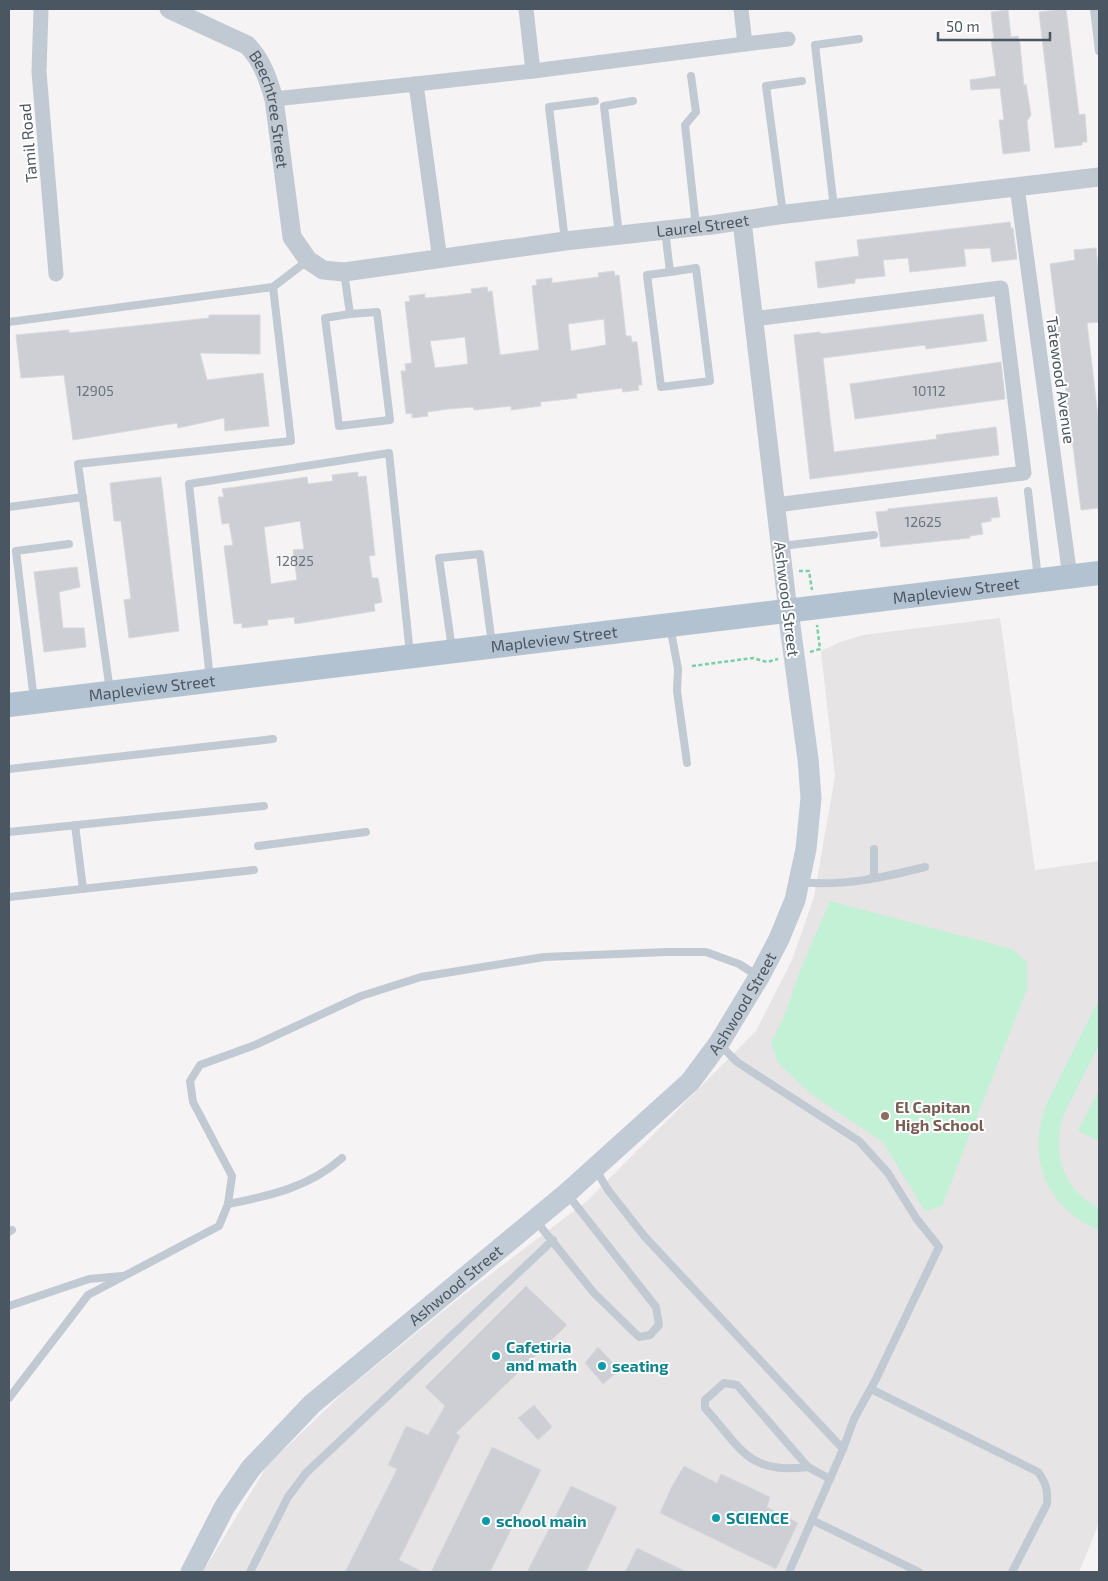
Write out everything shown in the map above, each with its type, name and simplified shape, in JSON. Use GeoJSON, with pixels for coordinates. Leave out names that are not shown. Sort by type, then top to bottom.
{"type":"FeatureCollection","features":[{"type":"Feature","properties":{"kind":"main road","name":"Mapleview Street"},"geometry":{"type":"LineString","coordinates":[[9,705],[1099,573]]}},
{"type":"Feature","properties":{"kind":"main road","name":"Ashwood Street"},"geometry":{"type":"LineString","coordinates":[[191,1572],[225,1506],[251,1468],[312,1404],[567,1193],[690,1082],[718,1043],[759,976],[782,932],[794,900],[806,849],[811,798],[808,759],[788,611]]}},
{"type":"Feature","properties":{"kind":"street","name":"Tamil Road"},"geometry":{"type":"LineString","coordinates":[[41,9],[39,72],[56,274]]}},
{"type":"Feature","properties":{"kind":"street","name":"Beechtree Street"},"geometry":{"type":"LineString","coordinates":[[169,9],[247,45],[256,55],[268,79],[274,98],[292,237],[308,260]]}},
{"type":"Feature","properties":{"kind":"street"},"geometry":{"type":"LineString","coordinates":[[526,9],[532,71]]}},
{"type":"Feature","properties":{"kind":"street"},"geometry":{"type":"LineString","coordinates":[[741,9],[745,44]]}},
{"type":"Feature","properties":{"kind":"street"},"geometry":{"type":"LineString","coordinates":[[274,98],[532,71],[788,39]]}},
{"type":"Feature","properties":{"kind":"street"},"geometry":{"type":"LineString","coordinates":[[416,84],[440,260]]}},
{"type":"Feature","properties":{"kind":"street","name":"Laurel Street"},"geometry":{"type":"LineString","coordinates":[[308,260],[323,270],[344,272],[565,241],[696,227],[834,208],[1099,177]]}},
{"type":"Feature","properties":{"kind":"street","name":"Tatewood Avenue"},"geometry":{"type":"LineString","coordinates":[[1017,187],[1070,577]]}},
{"type":"Feature","properties":{"kind":"street","name":"Ashwood Street"},"geometry":{"type":"LineString","coordinates":[[742,221],[788,611]]}},
{"type":"Feature","properties":{"kind":"street"},"geometry":{"type":"LineString","coordinates":[[753,319],[1001,288],[1023,464],[1024,473],[776,505]]}},
{"type":"Feature","properties":{"kind":"lane"},"geometry":{"type":"LineString","coordinates":[[1094,9],[1099,50]]}},
{"type":"Feature","properties":{"kind":"lane"},"geometry":{"type":"LineString","coordinates":[[834,208],[815,45],[860,39]]}},
{"type":"Feature","properties":{"kind":"lane"},"geometry":{"type":"LineString","coordinates":[[691,76],[696,112],[685,125],[696,227]]}},
{"type":"Feature","properties":{"kind":"lane"},"geometry":{"type":"LineString","coordinates":[[783,215],[766,86],[802,81]]}},
{"type":"Feature","properties":{"kind":"lane"},"geometry":{"type":"LineString","coordinates":[[565,241],[549,107],[595,101]]}},
{"type":"Feature","properties":{"kind":"lane"},"geometry":{"type":"LineString","coordinates":[[619,236],[604,106],[633,101]]}},
{"type":"Feature","properties":{"kind":"lane"},"geometry":{"type":"LineString","coordinates":[[664,230],[670,272]]}},
{"type":"Feature","properties":{"kind":"lane"},"geometry":{"type":"LineString","coordinates":[[9,322],[273,287],[308,260]]}},
{"type":"Feature","properties":{"kind":"lane"},"geometry":{"type":"LineString","coordinates":[[696,268],[710,381],[661,387],[647,275],[670,272],[696,268]]}},
{"type":"Feature","properties":{"kind":"lane"},"geometry":{"type":"LineString","coordinates":[[344,272],[350,314]]}},
{"type":"Feature","properties":{"kind":"lane"},"geometry":{"type":"LineString","coordinates":[[110,693],[78,464],[291,441],[273,287]]}},
{"type":"Feature","properties":{"kind":"lane"},"geometry":{"type":"LineString","coordinates":[[378,312],[390,420],[339,426],[325,318],[350,314],[378,312]]}},
{"type":"Feature","properties":{"kind":"lane"},"geometry":{"type":"LineString","coordinates":[[210,680],[189,484],[389,452],[410,656]]}},
{"type":"Feature","properties":{"kind":"lane"},"geometry":{"type":"LineString","coordinates":[[1028,491],[1038,581]]}},
{"type":"Feature","properties":{"kind":"lane"},"geometry":{"type":"LineString","coordinates":[[9,507],[82,497]]}},
{"type":"Feature","properties":{"kind":"lane"},"geometry":{"type":"LineString","coordinates":[[780,546],[874,535]]}},
{"type":"Feature","properties":{"kind":"lane"},"geometry":{"type":"LineString","coordinates":[[34,702],[16,551],[68,544]]}},
{"type":"Feature","properties":{"kind":"lane"},"geometry":{"type":"LineString","coordinates":[[453,651],[440,558],[480,554],[492,646]]}},
{"type":"Feature","properties":{"kind":"lane"},"geometry":{"type":"LineString","coordinates":[[670,625],[678,669],[677,691],[686,763]]}},
{"type":"Feature","properties":{"kind":"lane"},"geometry":{"type":"LineString","coordinates":[[9,769],[273,739]]}},
{"type":"Feature","properties":{"kind":"lane"},"geometry":{"type":"LineString","coordinates":[[9,832],[264,806]]}},
{"type":"Feature","properties":{"kind":"lane"},"geometry":{"type":"LineString","coordinates":[[76,825],[83,889]]}},
{"type":"Feature","properties":{"kind":"lane"},"geometry":{"type":"LineString","coordinates":[[258,846],[366,832]]}},
{"type":"Feature","properties":{"kind":"lane"},"geometry":{"type":"LineString","coordinates":[[874,849],[874,878]]}},
{"type":"Feature","properties":{"kind":"lane"},"geometry":{"type":"LineString","coordinates":[[799,881],[833,883],[874,878],[925,867]]}},
{"type":"Feature","properties":{"kind":"lane"},"geometry":{"type":"LineString","coordinates":[[9,897],[254,870]]}},
{"type":"Feature","properties":{"kind":"lane"},"geometry":{"type":"LineString","coordinates":[[9,1398],[88,1295],[220,1226],[228,1204],[232,1176],[193,1102],[190,1081],[200,1065],[255,1045],[361,996],[421,977],[544,957],[706,952],[739,964],[759,976]]}},
{"type":"Feature","properties":{"kind":"lane"},"geometry":{"type":"LineString","coordinates":[[718,1043],[744,1066],[859,1141],[888,1173],[916,1218],[939,1247],[871,1389],[854,1419],[843,1449],[789,1572]]}},
{"type":"Feature","properties":{"kind":"lane"},"geometry":{"type":"LineString","coordinates":[[228,1204],[260,1198],[300,1186],[327,1172],[342,1158]]}},
{"type":"Feature","properties":{"kind":"lane"},"geometry":{"type":"LineString","coordinates":[[595,1168],[608,1190],[645,1237],[843,1449]]}},
{"type":"Feature","properties":{"kind":"lane"},"geometry":{"type":"LineString","coordinates":[[535,1219],[594,1293],[638,1337],[650,1335],[659,1325],[656,1306],[567,1193]]}},
{"type":"Feature","properties":{"kind":"lane"},"geometry":{"type":"LineString","coordinates":[[250,1572],[288,1497],[306,1473],[553,1240]]}},
{"type":"Feature","properties":{"kind":"lane"},"geometry":{"type":"LineString","coordinates":[[9,1306],[89,1279],[124,1276]]}},
{"type":"Feature","properties":{"kind":"lane"},"geometry":{"type":"LineString","coordinates":[[808,1467],[772,1469],[748,1457],[705,1408],[705,1400],[724,1383],[737,1385],[808,1467],[830,1479]]}},
{"type":"Feature","properties":{"kind":"lane"},"geometry":{"type":"LineString","coordinates":[[871,1389],[1038,1472],[1046,1482],[1048,1493],[1046,1504],[1012,1572]]}},
{"type":"Feature","properties":{"kind":"lane"},"geometry":{"type":"LineString","coordinates":[[812,1520],[919,1572]]}},
{"type":"Feature","properties":{"kind":"path"},"geometry":{"type":"LineString","coordinates":[[692,666],[753,658],[767,662]]}},
{"type":"Feature","properties":{"kind":"shaded area","name":"El Capitan High School"},"geometry":{"type":"Polygon","coordinates":[[[1000,618],[1035,870],[1099,861],[1099,1523],[1079,1572],[203,1572],[267,1466],[346,1390],[462,1296],[587,1201],[756,1031],[792,960],[814,897],[835,776],[821,651],[840,642],[863,635],[1000,618]]]}},
{"type":"Feature","properties":{"kind":"green space"},"geometry":{"type":"Polygon","coordinates":[[[830,901],[1012,949],[1027,962],[1027,989],[942,1206],[925,1211],[883,1142],[811,1094],[778,1063],[771,1043],[786,1012],[799,973],[830,901]]]}},
{"type":"Feature","properties":{"kind":"green space"},"geometry":{"type":"Polygon","coordinates":[[[1099,999],[1099,1045],[1065,1112],[1059,1140],[1059,1154],[1062,1167],[1076,1191],[1099,1208],[1099,1230],[1080,1220],[1065,1208],[1053,1194],[1045,1178],[1040,1161],[1039,1142],[1041,1123],[1047,1103],[1099,999]]]}},
{"type":"Feature","properties":{"kind":"green space"},"geometry":{"type":"Polygon","coordinates":[[[1099,1090],[1099,1141],[1078,1131],[1099,1090]]]}},
{"type":"Feature","properties":{"kind":"building"},"geometry":{"type":"Polygon","coordinates":[[[1066,9],[1079,115],[1085,114],[1087,142],[1082,142],[1082,145],[1055,148],[1039,12],[1066,9]]]}},
{"type":"Feature","properties":{"kind":"building"},"geometry":{"type":"Polygon","coordinates":[[[1008,10],[1011,37],[1018,36],[1020,44],[1024,86],[1026,84],[1031,115],[1027,121],[1030,151],[1003,154],[999,120],[1004,120],[1000,88],[971,90],[970,80],[996,76],[991,39],[994,39],[991,12],[1008,10]]]}},
{"type":"Feature","properties":{"kind":"building"},"geometry":{"type":"Polygon","coordinates":[[[1010,222],[1011,228],[1013,228],[1017,259],[992,262],[990,248],[964,249],[966,266],[910,272],[908,258],[883,260],[885,276],[855,279],[855,283],[818,288],[815,262],[859,256],[857,240],[1010,222]]]}},
{"type":"Feature","properties":{"kind":"building"},"geometry":{"type":"Polygon","coordinates":[[[1096,248],[1099,275],[1099,322],[1087,323],[1099,425],[1099,508],[1081,510],[1050,264],[1075,260],[1074,250],[1096,248]]]}},
{"type":"Feature","properties":{"kind":"building"},"geometry":{"type":"Polygon","coordinates":[[[614,271],[615,276],[619,275],[626,336],[631,336],[632,342],[637,342],[642,385],[638,385],[639,390],[623,392],[622,388],[576,394],[577,398],[540,402],[541,406],[511,410],[511,406],[474,410],[473,407],[427,412],[428,416],[412,418],[412,413],[406,414],[401,371],[406,371],[405,364],[412,363],[405,302],[410,301],[409,296],[425,294],[425,298],[448,296],[472,293],[471,289],[487,287],[488,292],[492,291],[500,355],[539,350],[532,286],[537,285],[536,280],[552,278],[552,283],[599,277],[598,273],[614,271]],[[604,319],[568,324],[571,351],[606,345],[604,319]],[[465,337],[430,341],[435,368],[468,364],[465,337]]]}},
{"type":"Feature","properties":{"kind":"building"},"geometry":{"type":"Polygon","coordinates":[[[983,314],[987,341],[926,349],[925,345],[823,358],[834,452],[937,439],[936,435],[996,427],[999,455],[810,479],[794,335],[820,332],[821,334],[983,314]]]}},
{"type":"Feature","properties":{"kind":"building"},"geometry":{"type":"Polygon","coordinates":[[[209,315],[260,315],[260,354],[200,353],[207,380],[263,373],[269,426],[225,431],[224,418],[178,428],[177,423],[73,440],[64,375],[21,378],[16,335],[69,330],[69,333],[209,318],[209,315]]]}},
{"type":"Feature","properties":{"kind":"building"},"geometry":{"type":"Polygon","coordinates":[[[1001,362],[1005,399],[855,419],[850,384],[1001,362]]]}},
{"type":"Feature","properties":{"kind":"building"},"geometry":{"type":"Polygon","coordinates":[[[358,472],[358,477],[366,476],[375,555],[369,556],[372,578],[378,578],[382,602],[374,604],[375,611],[295,624],[294,617],[267,620],[268,625],[242,628],[242,623],[234,624],[224,546],[233,545],[229,523],[222,524],[218,497],[224,497],[222,489],[307,477],[308,484],[333,481],[332,475],[358,472]],[[300,521],[264,527],[271,584],[297,580],[293,550],[304,549],[300,521]]]}},
{"type":"Feature","properties":{"kind":"building"},"geometry":{"type":"Polygon","coordinates":[[[161,477],[179,631],[129,638],[124,600],[131,599],[121,521],[114,521],[110,483],[161,477]]]}},
{"type":"Feature","properties":{"kind":"building"},"geometry":{"type":"Polygon","coordinates":[[[997,497],[1000,517],[991,518],[991,521],[981,523],[983,534],[970,536],[970,538],[881,547],[876,512],[888,511],[888,509],[997,497]]]}},
{"type":"Feature","properties":{"kind":"building"},"geometry":{"type":"Polygon","coordinates":[[[77,567],[80,587],[59,592],[63,628],[84,628],[86,647],[44,652],[34,572],[77,567]]]}},
{"type":"Feature","properties":{"kind":"building"},"geometry":{"type":"Polygon","coordinates":[[[526,1286],[567,1325],[456,1433],[460,1436],[399,1560],[423,1572],[345,1572],[397,1469],[388,1465],[406,1426],[428,1435],[445,1406],[425,1387],[526,1286]]]}},
{"type":"Feature","properties":{"kind":"building","name":"seating"},"geometry":{"type":"Polygon","coordinates":[[[598,1347],[620,1370],[603,1384],[585,1363],[598,1347]]]}},
{"type":"Feature","properties":{"kind":"building"},"geometry":{"type":"Polygon","coordinates":[[[534,1405],[552,1427],[538,1440],[518,1418],[534,1405]]]}},
{"type":"Feature","properties":{"kind":"building","name":"school main"},"geometry":{"type":"Polygon","coordinates":[[[492,1447],[541,1470],[490,1572],[431,1572],[492,1447]]]}},
{"type":"Feature","properties":{"kind":"building","name":"SCIENCE"},"geometry":{"type":"Polygon","coordinates":[[[684,1466],[717,1483],[721,1474],[770,1497],[767,1507],[798,1523],[776,1569],[660,1513],[671,1488],[684,1466]]]}},
{"type":"Feature","properties":{"kind":"building","name":"school main"},"geometry":{"type":"Polygon","coordinates":[[[571,1486],[617,1507],[586,1572],[527,1572],[571,1486]]]}},
{"type":"Feature","properties":{"kind":"building"},"geometry":{"type":"Polygon","coordinates":[[[637,1548],[687,1572],[625,1572],[637,1548]]]}},
{"type":"Feature","properties":{"kind":"place","name":"El Capitan High School"},"geometry":{"type":"Point","coordinates":[885,1116]}},
{"type":"Feature","properties":{"kind":"place","name":"Cafetiria and math"},"geometry":{"type":"Point","coordinates":[496,1356]}},
{"type":"Feature","properties":{"kind":"place","name":"seating"},"geometry":{"type":"Point","coordinates":[602,1366]}},
{"type":"Feature","properties":{"kind":"place","name":"SCIENCE"},"geometry":{"type":"Point","coordinates":[716,1518]}},
{"type":"Feature","properties":{"kind":"place","name":"school main"},"geometry":{"type":"Point","coordinates":[486,1521]}}]}
